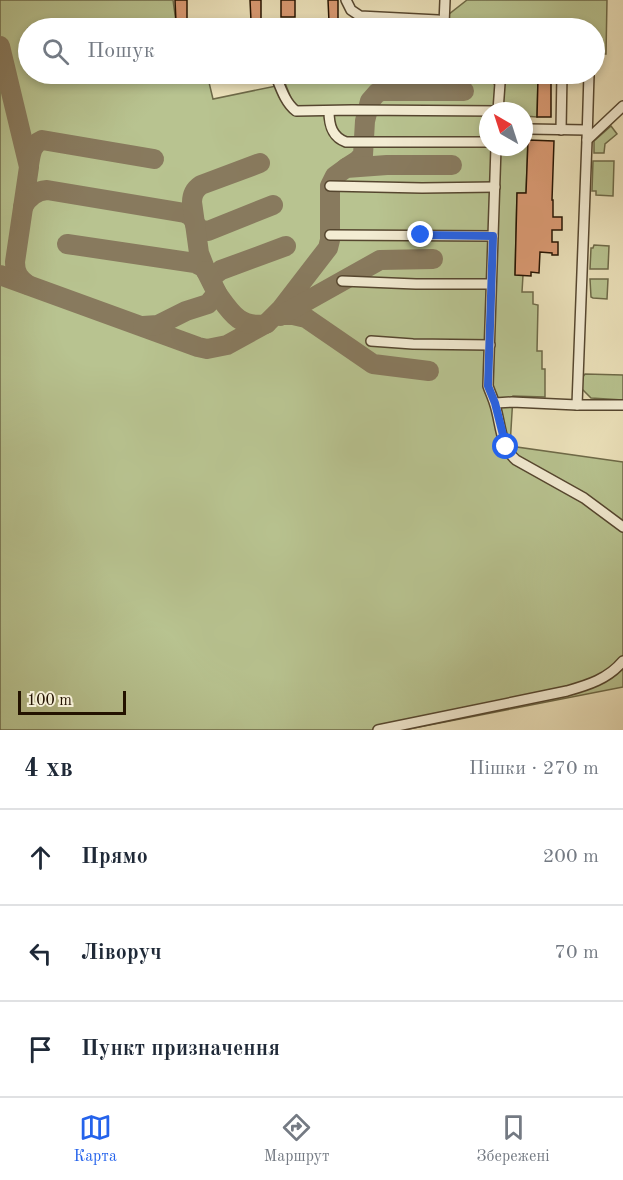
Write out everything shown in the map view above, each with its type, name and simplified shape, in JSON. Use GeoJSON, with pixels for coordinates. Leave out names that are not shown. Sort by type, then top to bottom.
{"type":"FeatureCollection","features":[{"type":"Feature","properties":{"kind":"lane"},"geometry":{"type":"LineString","coordinates":[[346,0],[351,10],[360,16],[399,18]]}},
{"type":"Feature","properties":{"kind":"lane"},"geometry":{"type":"LineString","coordinates":[[445,0],[446,18]]}},
{"type":"Feature","properties":{"kind":"lane"},"geometry":{"type":"LineString","coordinates":[[279,84],[293,110],[300,112],[479,111]]}},
{"type":"Feature","properties":{"kind":"lane"},"geometry":{"type":"LineString","coordinates":[[499,102],[500,84]]}},
{"type":"Feature","properties":{"kind":"lane"},"geometry":{"type":"LineString","coordinates":[[561,130],[562,84]]}},
{"type":"Feature","properties":{"kind":"lane"},"geometry":{"type":"LineString","coordinates":[[577,405],[589,84]]}},
{"type":"Feature","properties":{"kind":"lane"},"geometry":{"type":"LineString","coordinates":[[533,129],[561,130],[587,135],[623,106]]}},
{"type":"Feature","properties":{"kind":"lane"},"geometry":{"type":"LineString","coordinates":[[329,111],[329,121],[334,134],[346,142],[479,142]]}},
{"type":"Feature","properties":{"kind":"lane"},"geometry":{"type":"LineString","coordinates":[[496,156],[488,386],[495,403],[504,443],[507,450],[520,463],[584,498],[623,528]]}},
{"type":"Feature","properties":{"kind":"lane"},"geometry":{"type":"LineString","coordinates":[[330,186],[495,187]]}},
{"type":"Feature","properties":{"kind":"lane"},"geometry":{"type":"LineString","coordinates":[[330,235],[493,236]]}},
{"type":"Feature","properties":{"kind":"lane"},"geometry":{"type":"LineString","coordinates":[[342,281],[492,284]]}},
{"type":"Feature","properties":{"kind":"lane"},"geometry":{"type":"LineString","coordinates":[[371,341],[490,345]]}},
{"type":"Feature","properties":{"kind":"lane"},"geometry":{"type":"LineString","coordinates":[[495,403],[623,405]]}},
{"type":"Feature","properties":{"kind":"lane"},"geometry":{"type":"LineString","coordinates":[[378,730],[567,691],[605,677],[623,661]]}},
{"type":"Feature","properties":{"kind":"green space"},"geometry":{"type":"Polygon","coordinates":[[[0,0],[173,0],[175,18],[18,18],[18,84],[209,84],[213,99],[276,86],[293,103],[285,84],[538,84],[537,117],[533,117],[533,102],[479,102],[479,156],[527,156],[526,193],[517,193],[515,274],[523,275],[522,292],[533,292],[533,304],[538,305],[537,351],[542,351],[542,369],[545,369],[545,397],[513,396],[510,446],[623,462],[623,687],[404,730],[0,730],[0,0]]]}},
{"type":"Feature","properties":{"kind":"green space"},"geometry":{"type":"Polygon","coordinates":[[[467,0],[607,0],[606,54],[605,18],[432,18],[449,14],[467,0]]]}},
{"type":"Feature","properties":{"kind":"green space"},"geometry":{"type":"Polygon","coordinates":[[[611,126],[617,134],[605,144],[604,153],[594,153],[594,141],[611,126]]]}},
{"type":"Feature","properties":{"kind":"green space"},"geometry":{"type":"Polygon","coordinates":[[[593,161],[614,161],[613,196],[596,195],[596,191],[592,191],[593,161]]]}},
{"type":"Feature","properties":{"kind":"green space"},"geometry":{"type":"Polygon","coordinates":[[[594,245],[609,246],[608,269],[590,269],[591,248],[594,245]]]}},
{"type":"Feature","properties":{"kind":"green space"},"geometry":{"type":"Polygon","coordinates":[[[590,279],[608,279],[607,299],[591,297],[590,279]]]}},
{"type":"Feature","properties":{"kind":"green space"},"geometry":{"type":"Polygon","coordinates":[[[585,374],[623,375],[623,400],[591,398],[582,389],[582,378],[585,374]]]}},
{"type":"Feature","properties":{"kind":"building"},"geometry":{"type":"Polygon","coordinates":[[[175,0],[187,0],[187,18],[176,18],[175,0]]]}},
{"type":"Feature","properties":{"kind":"building"},"geometry":{"type":"Polygon","coordinates":[[[250,0],[261,0],[261,18],[251,18],[250,0]]]}},
{"type":"Feature","properties":{"kind":"building"},"geometry":{"type":"Polygon","coordinates":[[[281,0],[295,0],[295,17],[281,17],[281,0]]]}},
{"type":"Feature","properties":{"kind":"building"},"geometry":{"type":"Polygon","coordinates":[[[328,0],[338,0],[338,18],[329,18],[328,0]]]}},
{"type":"Feature","properties":{"kind":"building"},"geometry":{"type":"Polygon","coordinates":[[[538,84],[551,84],[551,117],[537,117],[538,84]]]}},
{"type":"Feature","properties":{"kind":"building"},"geometry":{"type":"Polygon","coordinates":[[[533,140],[554,141],[553,217],[562,217],[562,230],[552,230],[552,242],[558,242],[558,255],[540,252],[539,273],[531,272],[531,276],[515,275],[517,193],[526,193],[527,156],[533,156],[533,140]]]}},
{"type":"Feature","properties":{"kind":"taxiway"},"geometry":{"type":"LineString","coordinates":[[0,46],[29,167],[15,262],[18,275],[28,285]]}},
{"type":"Feature","properties":{"kind":"taxiway"},"geometry":{"type":"LineString","coordinates":[[346,168],[363,155],[365,121],[370,101],[377,93],[382,91],[464,91]]}},
{"type":"Feature","properties":{"kind":"taxiway"},"geometry":{"type":"LineString","coordinates":[[29,165],[34,147],[42,140],[154,159]]}},
{"type":"Feature","properties":{"kind":"taxiway"},"geometry":{"type":"LineString","coordinates":[[67,244],[195,263],[206,271],[199,253],[192,202],[194,192],[201,185],[260,163]]}},
{"type":"Feature","properties":{"kind":"taxiway"},"geometry":{"type":"LineString","coordinates":[[0,275],[198,347],[207,349],[227,345],[267,323],[281,309],[328,248],[330,186],[335,176],[346,168],[387,165],[452,165]]}},
{"type":"Feature","properties":{"kind":"taxiway"},"geometry":{"type":"LineString","coordinates":[[23,207],[32,195],[47,190],[185,213],[194,221]]}},
{"type":"Feature","properties":{"kind":"taxiway"},"geometry":{"type":"LineString","coordinates":[[195,224],[201,230],[208,231],[273,205]]}},
{"type":"Feature","properties":{"kind":"taxiway"},"geometry":{"type":"LineString","coordinates":[[212,282],[213,276],[221,270],[286,246]]}},
{"type":"Feature","properties":{"kind":"taxiway"},"geometry":{"type":"LineString","coordinates":[[280,316],[380,260],[433,259]]}},
{"type":"Feature","properties":{"kind":"taxiway"},"geometry":{"type":"LineString","coordinates":[[143,326],[158,325],[186,311],[208,304],[217,293],[206,271]]}},
{"type":"Feature","properties":{"kind":"taxiway"},"geometry":{"type":"LineString","coordinates":[[216,292],[231,312],[242,321],[249,324],[266,324]]}},
{"type":"Feature","properties":{"kind":"taxiway"},"geometry":{"type":"LineString","coordinates":[[282,315],[306,318],[373,364],[429,371]]}},
{"type":"Feature","properties":{"kind":"route"},"geometry":{"type":"LineString","coordinates":[[421,235],[493,236],[488,386],[495,403],[506,447]]}}]}
